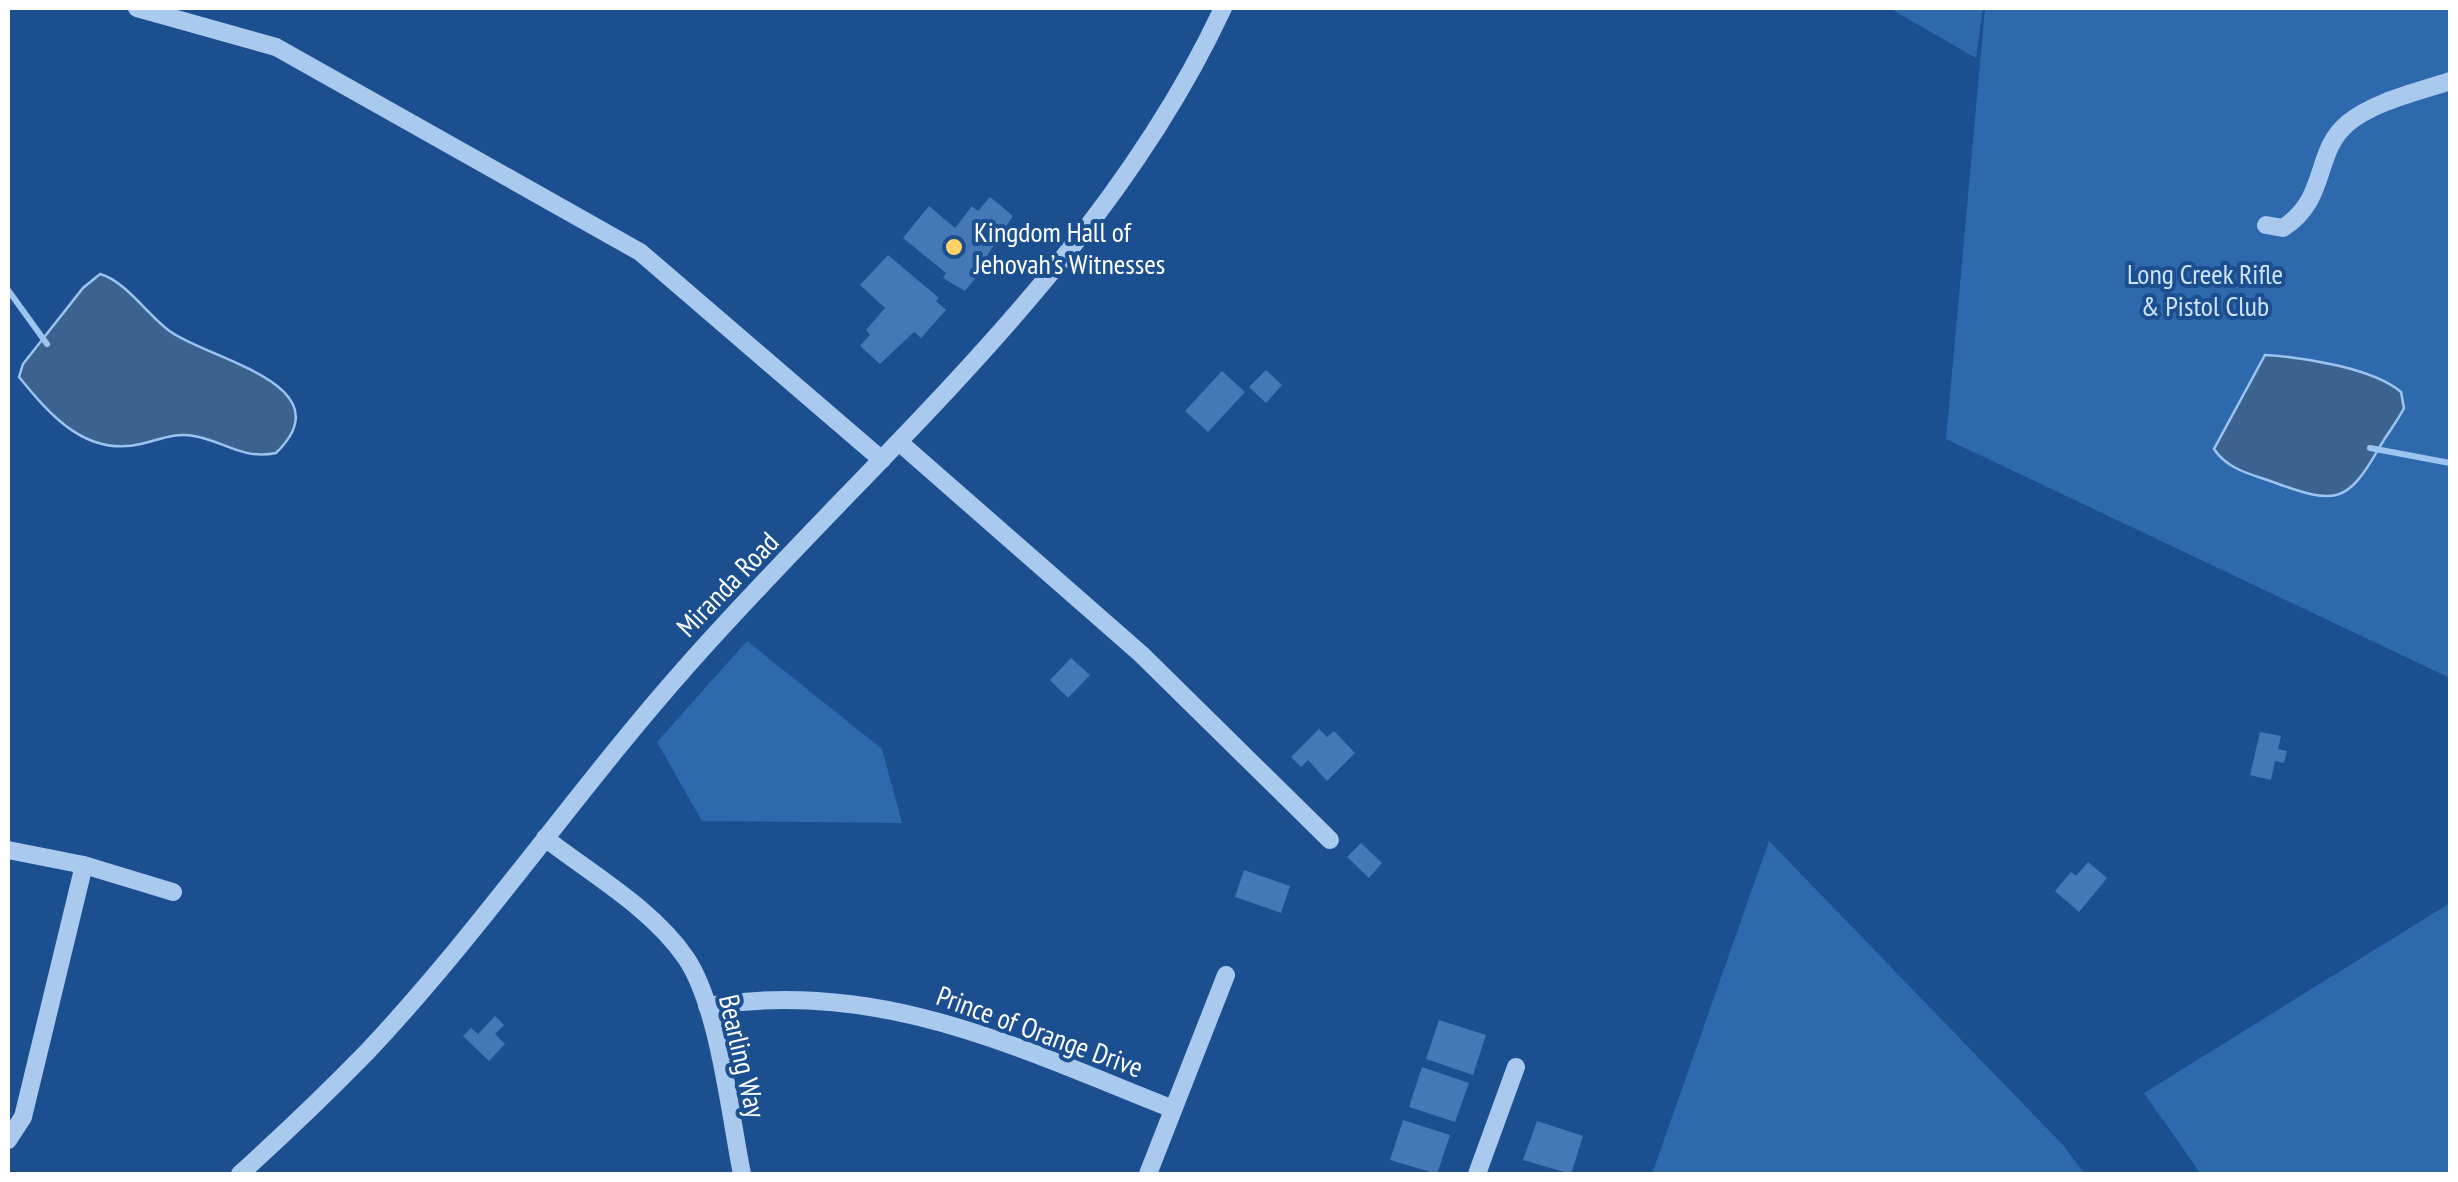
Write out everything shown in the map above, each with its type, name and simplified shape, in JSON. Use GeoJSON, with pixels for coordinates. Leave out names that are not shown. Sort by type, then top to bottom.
{"type":"FeatureCollection","features":[{"type":"Feature","properties":{"kind":"street"},"geometry":{"type":"LineString","coordinates":[[138,8],[276,47],[640,252],[882,460]]}},
{"type":"Feature","properties":{"kind":"street","name":"Miranda Road"},"geometry":{"type":"LineString","coordinates":[[240,1174],[368,1050],[690,663],[899,442],[1088,228],[1162,122],[1222,8]]}},
{"type":"Feature","properties":{"kind":"street"},"geometry":{"type":"LineString","coordinates":[[2266,225],[2283,228],[2303,215],[2328,150],[2347,124],[2402,97],[2450,81]]}},
{"type":"Feature","properties":{"kind":"street"},"geometry":{"type":"LineString","coordinates":[[899,442],[1141,654],[1330,840]]}},
{"type":"Feature","properties":{"kind":"street","name":"Bearling Way"},"geometry":{"type":"LineString","coordinates":[[545,838],[652,922],[686,958],[707,1006],[742,1174]]}},
{"type":"Feature","properties":{"kind":"street"},"geometry":{"type":"LineString","coordinates":[[8,850],[84,864],[173,892]]}},
{"type":"Feature","properties":{"kind":"street"},"geometry":{"type":"LineString","coordinates":[[8,1140],[23,1117],[84,864]]}},
{"type":"Feature","properties":{"kind":"street"},"geometry":{"type":"LineString","coordinates":[[1148,1174],[1226,975]]}},
{"type":"Feature","properties":{"kind":"street","name":"Prince of Orange Drive"},"geometry":{"type":"LineString","coordinates":[[707,1006],[756,998],[895,1010],[959,1024],[1174,1110]]}},
{"type":"Feature","properties":{"kind":"street"},"geometry":{"type":"LineString","coordinates":[[1477,1174],[1516,1067]]}},
{"type":"Feature","properties":{"kind":"green space"},"geometry":{"type":"Polygon","coordinates":[[[1889,8],[1983,8],[1976,58],[1889,8]]]}},
{"type":"Feature","properties":{"kind":"green space","name":"Long Creek Rifle & Pistol Club"},"geometry":{"type":"Polygon","coordinates":[[[1985,8],[2450,8],[2450,678],[1946,439],[1985,8]]]}},
{"type":"Feature","properties":{"kind":"green space"},"geometry":{"type":"Polygon","coordinates":[[[747,641],[882,749],[902,823],[702,821],[657,742],[747,641]]]}},
{"type":"Feature","properties":{"kind":"green space"},"geometry":{"type":"Polygon","coordinates":[[[1769,841],[2062,1144],[2085,1174],[1652,1174],[1769,841]]]}},
{"type":"Feature","properties":{"kind":"green space"},"geometry":{"type":"Polygon","coordinates":[[[2450,903],[2450,1174],[2201,1174],[2144,1093],[2450,903]]]}},
{"type":"Feature","properties":{"kind":"shaded area"},"geometry":{"type":"Polygon","coordinates":[[[100,274],[128,291],[171,332],[265,378],[284,392],[295,409],[293,429],[276,453],[243,452],[187,435],[141,444],[103,444],[71,430],[43,405],[19,377],[23,364],[83,288],[100,274]]]}},
{"type":"Feature","properties":{"kind":"shaded area"},"geometry":{"type":"Polygon","coordinates":[[[2265,355],[2355,370],[2401,392],[2401,413],[2358,480],[2338,495],[2312,494],[2240,470],[2214,449],[2265,355]]]}},
{"type":"Feature","properties":{"kind":"building","name":"Kingdom Hall of Jehovah’s Witnesses"},"geometry":{"type":"Polygon","coordinates":[[[990,197],[1013,216],[987,256],[991,259],[965,291],[943,278],[946,273],[903,238],[929,206],[955,228],[972,206],[978,211],[990,197]]]}},
{"type":"Feature","properties":{"kind":"building","name":"Kingdom Hall of Jehovah’s Witnesses"},"geometry":{"type":"Polygon","coordinates":[[[888,255],[939,298],[936,301],[946,310],[921,338],[914,332],[880,364],[860,346],[870,335],[866,330],[885,308],[860,285],[888,255]]]}},
{"type":"Feature","properties":{"kind":"building"},"geometry":{"type":"Polygon","coordinates":[[[1266,370],[1282,385],[1266,403],[1249,387],[1266,370]]]}},
{"type":"Feature","properties":{"kind":"building"},"geometry":{"type":"Polygon","coordinates":[[[1222,371],[1245,392],[1208,432],[1185,411],[1222,371]]]}},
{"type":"Feature","properties":{"kind":"building"},"geometry":{"type":"Polygon","coordinates":[[[1071,658],[1090,675],[1068,698],[1050,680],[1071,658]]]}},
{"type":"Feature","properties":{"kind":"building"},"geometry":{"type":"Polygon","coordinates":[[[1319,729],[1327,737],[1334,731],[1355,753],[1327,781],[1308,760],[1301,767],[1291,757],[1319,729]]]}},
{"type":"Feature","properties":{"kind":"building"},"geometry":{"type":"Polygon","coordinates":[[[2260,732],[2281,736],[2278,749],[2287,751],[2284,763],[2275,761],[2271,780],[2250,775],[2260,732]]]}},
{"type":"Feature","properties":{"kind":"building"},"geometry":{"type":"Polygon","coordinates":[[[1361,843],[1382,863],[1369,878],[1347,857],[1361,843]]]}},
{"type":"Feature","properties":{"kind":"building"},"geometry":{"type":"Polygon","coordinates":[[[2088,862],[2107,878],[2079,912],[2055,891],[2071,872],[2076,876],[2088,862]]]}},
{"type":"Feature","properties":{"kind":"building"},"geometry":{"type":"Polygon","coordinates":[[[1244,870],[1290,886],[1281,913],[1235,897],[1244,870]]]}},
{"type":"Feature","properties":{"kind":"building"},"geometry":{"type":"Polygon","coordinates":[[[495,1016],[504,1025],[495,1034],[505,1044],[489,1061],[463,1036],[471,1028],[478,1034],[495,1016]]]}},
{"type":"Feature","properties":{"kind":"building"},"geometry":{"type":"Polygon","coordinates":[[[1439,1020],[1486,1035],[1473,1075],[1426,1059],[1439,1020]]]}},
{"type":"Feature","properties":{"kind":"building"},"geometry":{"type":"Polygon","coordinates":[[[1422,1067],[1469,1083],[1455,1122],[1409,1107],[1422,1067]]]}},
{"type":"Feature","properties":{"kind":"building"},"geometry":{"type":"Polygon","coordinates":[[[1403,1120],[1450,1135],[1437,1174],[1390,1160],[1403,1120]]]}},
{"type":"Feature","properties":{"kind":"building"},"geometry":{"type":"Polygon","coordinates":[[[1537,1121],[1583,1136],[1571,1174],[1523,1160],[1537,1121]]]}},
{"type":"Feature","properties":{"kind":"waterway"},"geometry":{"type":"LineString","coordinates":[[8,290],[47,344]]}},
{"type":"Feature","properties":{"kind":"waterway"},"geometry":{"type":"LineString","coordinates":[[2370,448],[2450,463]]}},
{"type":"Feature","properties":{"kind":"place","name":"Kingdom Hall of Jehovah’s Witnesses"},"geometry":{"type":"Point","coordinates":[954,247]}}]}
